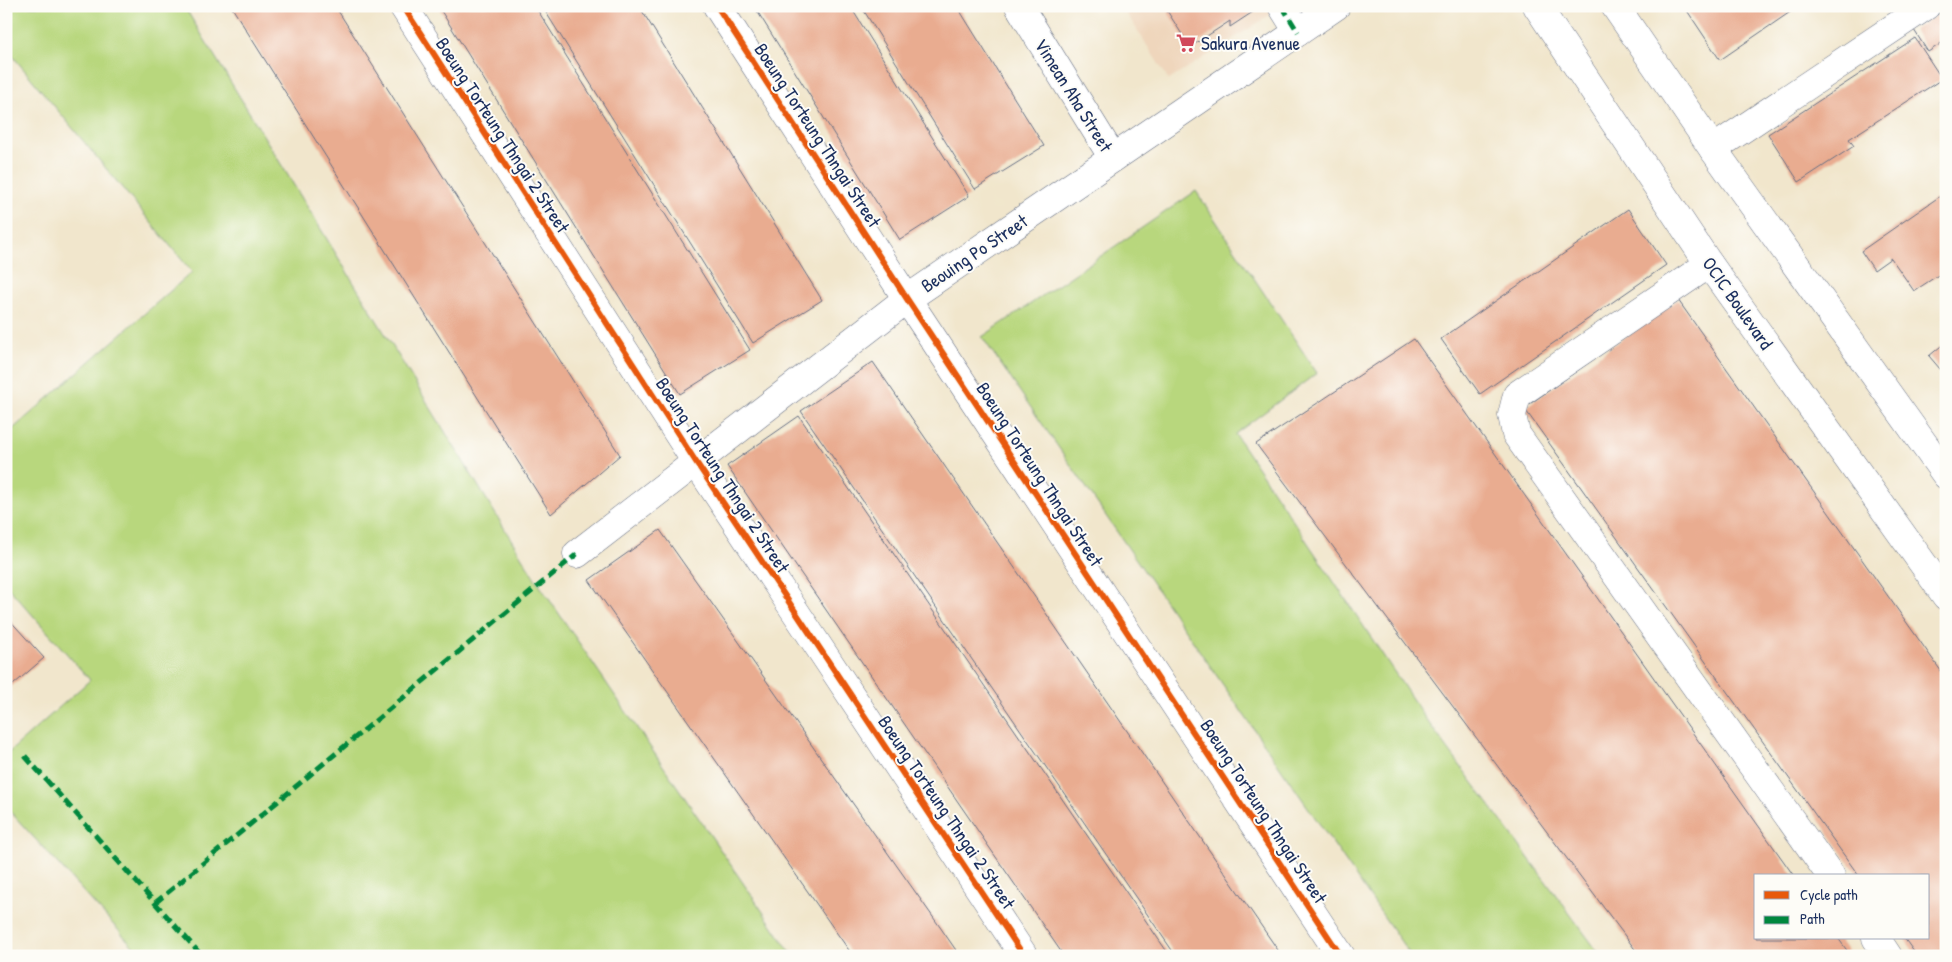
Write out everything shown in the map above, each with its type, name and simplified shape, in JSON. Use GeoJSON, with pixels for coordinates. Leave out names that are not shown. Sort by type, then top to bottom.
{"type":"FeatureCollection","features":[{"type":"Feature","properties":{"kind":"street","name":"Boeung Torteung Thngai 2 Street"},"geometry":{"type":"LineString","coordinates":[[403,6],[696,462],[1024,956]]}},
{"type":"Feature","properties":{"kind":"street","name":"Boeung Torteung Thngai Street"},"geometry":{"type":"LineString","coordinates":[[717,6],[907,299],[1341,956]]}},
{"type":"Feature","properties":{"kind":"street","name":"Vimean Aha Street"},"geometry":{"type":"LineString","coordinates":[[1019,6],[1113,158]]}},
{"type":"Feature","properties":{"kind":"street"},"geometry":{"type":"LineString","coordinates":[[1282,6],[1298,32]]}},
{"type":"Feature","properties":{"kind":"street","name":"Beouing Po Street"},"geometry":{"type":"LineString","coordinates":[[577,554],[907,299],[1336,6]]}},
{"type":"Feature","properties":{"kind":"street","name":"OCIC Boulevard"},"geometry":{"type":"LineString","coordinates":[[1537,6],[1710,264],[1946,596]]}},
{"type":"Feature","properties":{"kind":"street"},"geometry":{"type":"LineString","coordinates":[[1615,6],[1713,149],[1946,475]]}},
{"type":"Feature","properties":{"kind":"street"},"geometry":{"type":"LineString","coordinates":[[1713,149],[1926,6]]}},
{"type":"Feature","properties":{"kind":"street"},"geometry":{"type":"LineString","coordinates":[[1710,264],[1517,395],[1512,415],[1516,434],[1830,874]]}},
{"type":"Feature","properties":{"kind":"street"},"geometry":{"type":"LineString","coordinates":[[1877,940],[1888,956]]}},
{"type":"Feature","properties":{"kind":"shaded area","name":"Sakura Avenue"},"geometry":{"type":"Polygon","coordinates":[[[1122,6],[1284,6],[1169,80],[1122,6]]]}},
{"type":"Feature","properties":{"kind":"green space"},"geometry":{"type":"Polygon","coordinates":[[[6,6],[184,6],[536,580],[793,956],[142,956],[6,807],[6,755],[90,680],[6,585],[6,435],[192,272],[6,48],[6,6]]]}},
{"type":"Feature","properties":{"kind":"green space"},"geometry":{"type":"Polygon","coordinates":[[[1196,191],[1317,373],[1235,434],[1425,718],[1601,956],[1411,956],[982,337],[1196,191]]]}},
{"type":"Feature","properties":{"kind":"building"},"geometry":{"type":"Polygon","coordinates":[[[231,6],[335,6],[620,455],[551,514],[231,6]]]}},
{"type":"Feature","properties":{"kind":"building"},"geometry":{"type":"Polygon","coordinates":[[[438,6],[535,6],[750,350],[680,394],[438,6]]]}},
{"type":"Feature","properties":{"kind":"building"},"geometry":{"type":"Polygon","coordinates":[[[542,6],[639,6],[822,300],[753,343],[542,6]]]}},
{"type":"Feature","properties":{"kind":"building"},"geometry":{"type":"Polygon","coordinates":[[[754,6],[850,6],[969,196],[900,240],[754,6]]]}},
{"type":"Feature","properties":{"kind":"building"},"geometry":{"type":"Polygon","coordinates":[[[861,6],[957,6],[1044,146],[975,189],[861,6]]]}},
{"type":"Feature","properties":{"kind":"building"},"geometry":{"type":"Polygon","coordinates":[[[1164,6],[1262,6],[1230,27],[1230,21],[1190,47],[1164,6]]]}},
{"type":"Feature","properties":{"kind":"building"},"geometry":{"type":"Polygon","coordinates":[[[1684,6],[1799,6],[1720,60],[1684,6]]]}},
{"type":"Feature","properties":{"kind":"building"},"geometry":{"type":"Polygon","coordinates":[[[1946,9],[1946,40],[1928,52],[1914,30],[1946,9]]]}},
{"type":"Feature","properties":{"kind":"building"},"geometry":{"type":"Polygon","coordinates":[[[1915,38],[1942,79],[1849,139],[1854,146],[1799,182],[1768,134],[1915,38]]]}},
{"type":"Feature","properties":{"kind":"building"},"geometry":{"type":"Polygon","coordinates":[[[1946,192],[1946,270],[1914,291],[1891,258],[1874,270],[1861,251],[1946,192]]]}},
{"type":"Feature","properties":{"kind":"building"},"geometry":{"type":"Polygon","coordinates":[[[1628,209],[1666,265],[1480,394],[1441,339],[1628,209]]]}},
{"type":"Feature","properties":{"kind":"building"},"geometry":{"type":"Polygon","coordinates":[[[1678,300],[1946,678],[1946,956],[1917,956],[1905,940],[1930,940],[1930,874],[1858,874],[1524,408],[1678,300]]]}},
{"type":"Feature","properties":{"kind":"building"},"geometry":{"type":"Polygon","coordinates":[[[1414,339],[1793,874],[1754,874],[1754,940],[1839,940],[1851,956],[1640,956],[1256,444],[1414,339]]]}},
{"type":"Feature","properties":{"kind":"building"},"geometry":{"type":"Polygon","coordinates":[[[1946,342],[1946,376],[1929,356],[1946,342]]]}},
{"type":"Feature","properties":{"kind":"building"},"geometry":{"type":"Polygon","coordinates":[[[873,362],[1282,956],[1176,956],[801,411],[873,362]]]}},
{"type":"Feature","properties":{"kind":"building"},"geometry":{"type":"Polygon","coordinates":[[[799,416],[1170,956],[1064,956],[727,466],[799,416]]]}},
{"type":"Feature","properties":{"kind":"building"},"geometry":{"type":"Polygon","coordinates":[[[660,530],[960,956],[853,956],[589,580],[660,530]]]}},
{"type":"Feature","properties":{"kind":"building"},"geometry":{"type":"Polygon","coordinates":[[[6,616],[44,658],[6,691],[6,616]]]}},
{"type":"Feature","properties":{"kind":"marked path"},"geometry":{"type":"LineString","coordinates":[[1282,6],[1298,32]]}},
{"type":"Feature","properties":{"kind":"marked path"},"geometry":{"type":"LineString","coordinates":[[155,903],[577,554]]}},
{"type":"Feature","properties":{"kind":"marked path"},"geometry":{"type":"LineString","coordinates":[[25,756],[202,956]]}},
{"type":"Feature","properties":{"kind":"cycle path"},"geometry":{"type":"LineString","coordinates":[[403,6],[696,462],[1024,956]]}},
{"type":"Feature","properties":{"kind":"cycle path"},"geometry":{"type":"LineString","coordinates":[[717,6],[907,299],[1341,956]]}},
{"type":"Feature","properties":{"kind":"place","name":"Sakura Avenue"},"geometry":{"type":"Point","coordinates":[1186,43]}}]}
